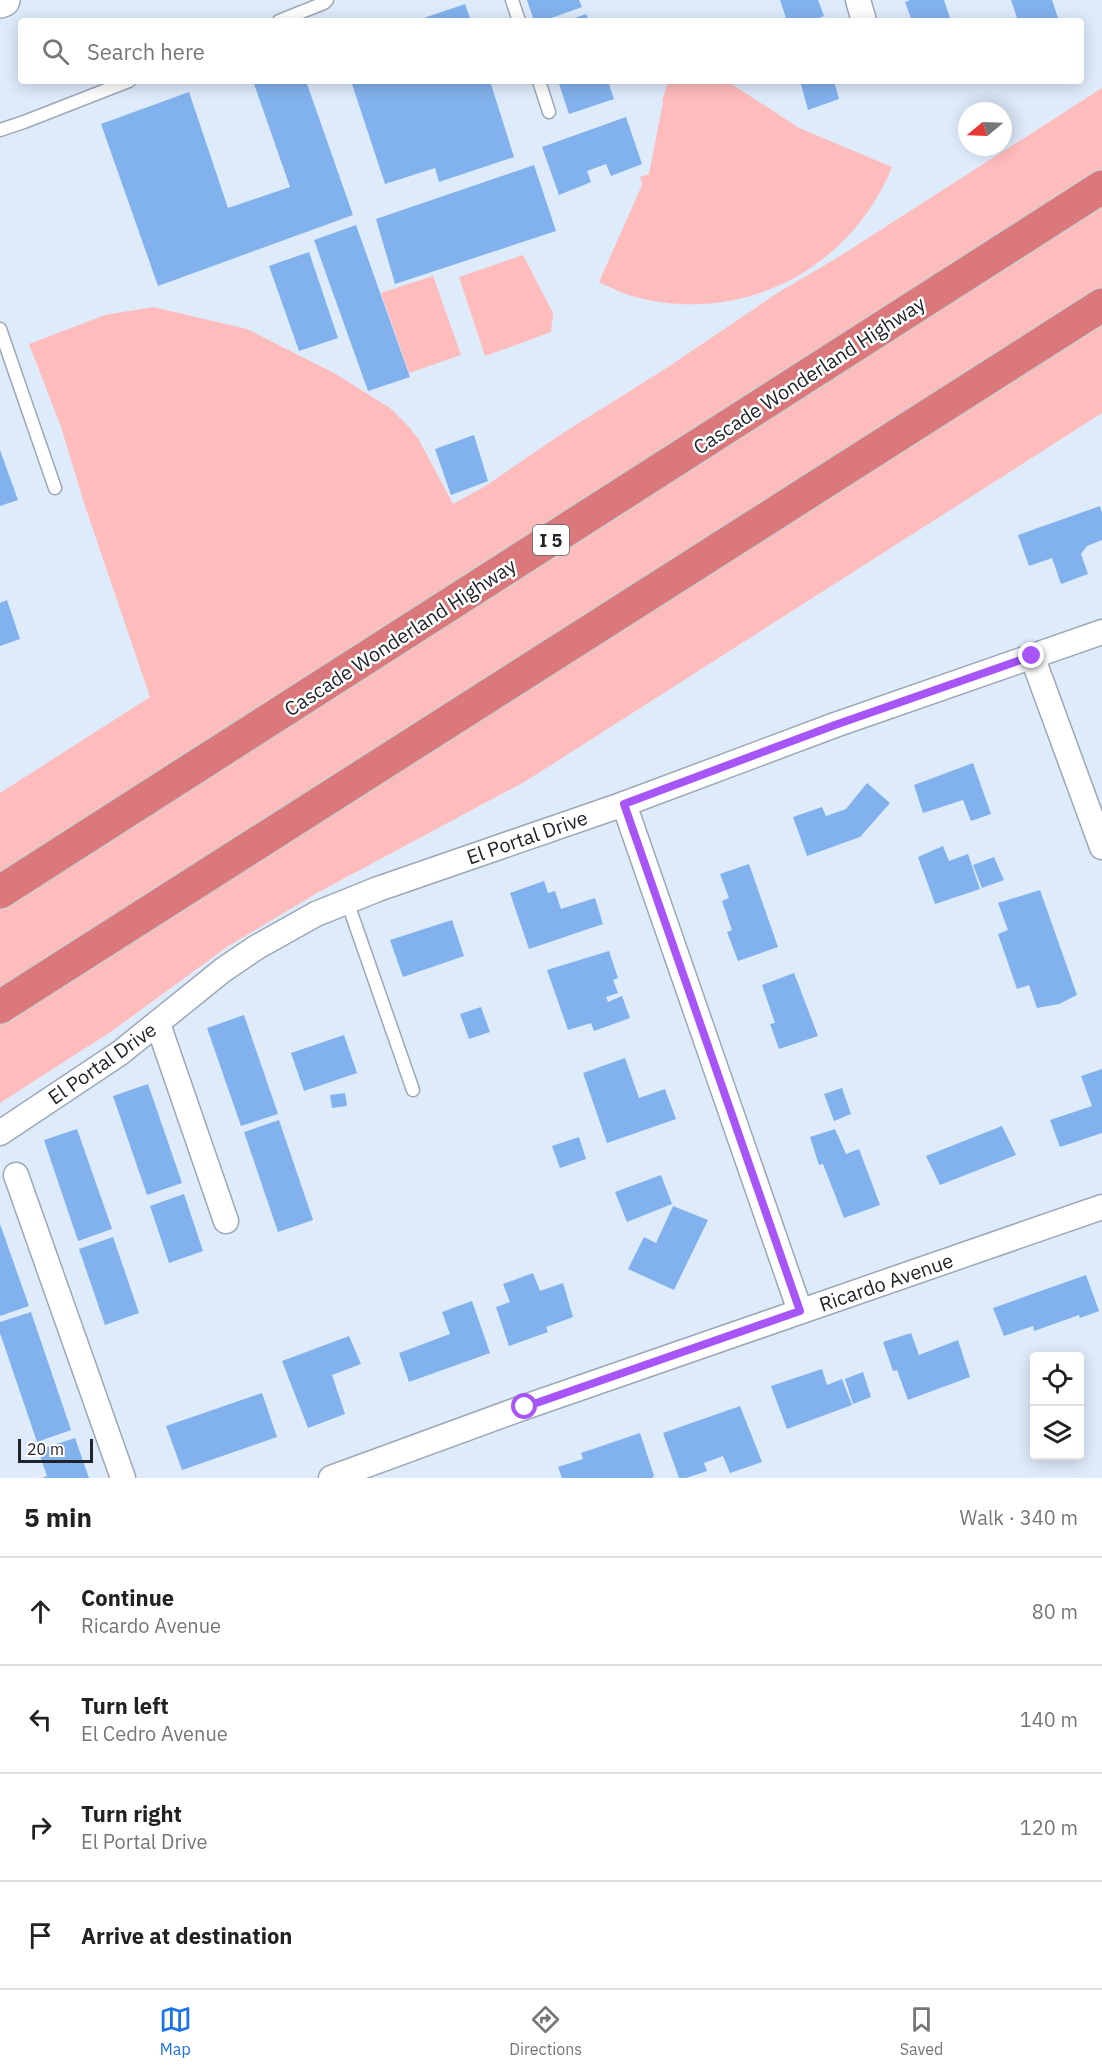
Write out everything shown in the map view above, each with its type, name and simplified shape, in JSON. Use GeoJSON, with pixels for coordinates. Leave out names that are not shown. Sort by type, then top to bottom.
{"type":"FeatureCollection","features":[{"type":"Feature","properties":{"kind":"highway","name":"Cascade Wonderland Highway"},"geometry":{"type":"LineString","coordinates":[[0,892],[1102,187]]}},
{"type":"Feature","properties":{"kind":"highway"},"geometry":{"type":"LineString","coordinates":[[0,1007],[1102,305]]}},
{"type":"Feature","properties":{"kind":"street"},"geometry":{"type":"LineString","coordinates":[[858,0],[863,18]]}},
{"type":"Feature","properties":{"kind":"street","name":"El Portal Drive"},"geometry":{"type":"LineString","coordinates":[[0,1133],[120,1053],[223,970],[257,947],[316,914],[378,889],[624,804],[835,725],[1102,632]]}},
{"type":"Feature","properties":{"kind":"street"},"geometry":{"type":"LineString","coordinates":[[1032,656],[1102,846]]}},
{"type":"Feature","properties":{"kind":"street"},"geometry":{"type":"LineString","coordinates":[[624,804],[800,1311]]}},
{"type":"Feature","properties":{"kind":"street"},"geometry":{"type":"LineString","coordinates":[[158,1024],[226,1221]]}},
{"type":"Feature","properties":{"kind":"street"},"geometry":{"type":"LineString","coordinates":[[16,1175],[123,1478]]}},
{"type":"Feature","properties":{"kind":"street","name":"Ricardo Avenue"},"geometry":{"type":"LineString","coordinates":[[331,1478],[525,1407],[1102,1207]]}},
{"type":"Feature","properties":{"kind":"lane"},"geometry":{"type":"LineString","coordinates":[[286,18],[327,0]]}},
{"type":"Feature","properties":{"kind":"lane"},"geometry":{"type":"LineString","coordinates":[[512,0],[518,18]]}},
{"type":"Feature","properties":{"kind":"lane"},"geometry":{"type":"LineString","coordinates":[[0,130],[24,123],[122,84]]}},
{"type":"Feature","properties":{"kind":"lane"},"geometry":{"type":"LineString","coordinates":[[540,84],[549,112]]}},
{"type":"Feature","properties":{"kind":"lane"},"geometry":{"type":"LineString","coordinates":[[0,329],[55,488]]}},
{"type":"Feature","properties":{"kind":"lane"},"geometry":{"type":"LineString","coordinates":[[347,901],[413,1090]]}},
{"type":"Feature","properties":{"kind":"shaded area"},"geometry":{"type":"Polygon","coordinates":[[[667,84],[732,84],[799,128],[892,167],[874,203],[849,235],[820,261],[788,281],[751,296],[713,303],[673,304],[632,296],[599,282],[642,185],[640,177],[649,174],[667,84]]]}},
{"type":"Feature","properties":{"kind":"shaded area"},"geometry":{"type":"Polygon","coordinates":[[[1102,88],[1102,413],[526,781],[317,893],[227,947],[112,1031],[0,1103],[0,793],[150,697],[84,503],[61,427],[29,344],[105,315],[153,307],[247,329],[334,373],[390,408],[419,440],[453,504],[484,487],[779,292],[840,256],[996,156],[1012,156],[1012,146],[1102,88]]]}},
{"type":"Feature","properties":{"kind":"shaded area"},"geometry":{"type":"Polygon","coordinates":[[[523,255],[553,313],[551,332],[485,356],[459,277],[523,255]]]}},
{"type":"Feature","properties":{"kind":"shaded area"},"geometry":{"type":"Polygon","coordinates":[[[433,276],[461,355],[409,373],[381,293],[433,276]]]}},
{"type":"Feature","properties":{"kind":"building"},"geometry":{"type":"Polygon","coordinates":[[[527,0],[579,0],[582,7],[551,18],[533,18],[527,0]]]}},
{"type":"Feature","properties":{"kind":"building"},"geometry":{"type":"Polygon","coordinates":[[[780,0],[818,0],[824,16],[818,18],[786,18],[780,0]]]}},
{"type":"Feature","properties":{"kind":"building"},"geometry":{"type":"Polygon","coordinates":[[[944,0],[950,18],[911,18],[905,2],[944,0]]]}},
{"type":"Feature","properties":{"kind":"building"},"geometry":{"type":"Polygon","coordinates":[[[1011,0],[1052,0],[1058,18],[1017,18],[1011,0]]]}},
{"type":"Feature","properties":{"kind":"building"},"geometry":{"type":"Polygon","coordinates":[[[465,4],[470,18],[424,18],[465,4]]]}},
{"type":"Feature","properties":{"kind":"building"},"geometry":{"type":"Polygon","coordinates":[[[586,14],[588,18],[575,18],[586,14]]]}},
{"type":"Feature","properties":{"kind":"building"},"geometry":{"type":"Polygon","coordinates":[[[254,84],[307,84],[353,215],[158,286],[101,124],[189,92],[228,208],[290,187],[254,84]]]}},
{"type":"Feature","properties":{"kind":"building"},"geometry":{"type":"Polygon","coordinates":[[[352,84],[491,84],[514,157],[439,182],[435,168],[385,184],[352,84]]]}},
{"type":"Feature","properties":{"kind":"building"},"geometry":{"type":"Polygon","coordinates":[[[559,84],[609,84],[614,99],[569,114],[559,84]]]}},
{"type":"Feature","properties":{"kind":"building"},"geometry":{"type":"Polygon","coordinates":[[[801,84],[835,84],[839,99],[808,110],[801,84]]]}},
{"type":"Feature","properties":{"kind":"building"},"geometry":{"type":"Polygon","coordinates":[[[626,117],[642,164],[611,176],[606,164],[587,171],[591,182],[559,195],[542,147],[626,117]]]}},
{"type":"Feature","properties":{"kind":"building"},"geometry":{"type":"Polygon","coordinates":[[[534,165],[556,231],[395,284],[376,219],[534,165]]]}},
{"type":"Feature","properties":{"kind":"building"},"geometry":{"type":"Polygon","coordinates":[[[356,225],[410,377],[368,391],[314,240],[356,225]]]}},
{"type":"Feature","properties":{"kind":"building"},"geometry":{"type":"Polygon","coordinates":[[[309,252],[338,338],[299,351],[269,266],[309,252]]]}},
{"type":"Feature","properties":{"kind":"building"},"geometry":{"type":"Polygon","coordinates":[[[474,435],[488,481],[451,495],[435,449],[474,435]]]}},
{"type":"Feature","properties":{"kind":"building"},"geometry":{"type":"Polygon","coordinates":[[[0,450],[18,500],[0,506],[0,450]]]}},
{"type":"Feature","properties":{"kind":"building"},"geometry":{"type":"Polygon","coordinates":[[[1100,506],[1102,540],[1087,546],[1081,554],[1088,574],[1061,584],[1052,558],[1029,566],[1018,535],[1100,506]]]}},
{"type":"Feature","properties":{"kind":"building"},"geometry":{"type":"Polygon","coordinates":[[[7,600],[20,639],[0,646],[0,603],[7,600]]]}},
{"type":"Feature","properties":{"kind":"building"},"geometry":{"type":"Polygon","coordinates":[[[973,763],[991,814],[971,821],[963,800],[923,813],[914,785],[973,763]]]}},
{"type":"Feature","properties":{"kind":"building"},"geometry":{"type":"Polygon","coordinates":[[[867,783],[890,803],[860,837],[807,856],[793,817],[822,807],[826,816],[846,809],[867,783]]]}},
{"type":"Feature","properties":{"kind":"building"},"geometry":{"type":"Polygon","coordinates":[[[943,846],[949,861],[968,854],[980,889],[935,904],[918,857],[943,846]]]}},
{"type":"Feature","properties":{"kind":"building"},"geometry":{"type":"Polygon","coordinates":[[[994,857],[1004,880],[982,888],[973,865],[994,857]]]}},
{"type":"Feature","properties":{"kind":"building"},"geometry":{"type":"Polygon","coordinates":[[[749,864],[778,947],[738,961],[727,932],[732,930],[722,901],[729,898],[720,874],[749,864]]]}},
{"type":"Feature","properties":{"kind":"building"},"geometry":{"type":"Polygon","coordinates":[[[544,881],[548,893],[555,891],[561,909],[595,898],[603,924],[529,949],[510,893],[544,881]]]}},
{"type":"Feature","properties":{"kind":"building"},"geometry":{"type":"Polygon","coordinates":[[[1040,890],[1077,995],[1059,1004],[1037,1008],[1029,985],[1017,989],[998,934],[1008,930],[998,903],[1040,890]]]}},
{"type":"Feature","properties":{"kind":"building"},"geometry":{"type":"Polygon","coordinates":[[[452,920],[464,956],[403,977],[390,940],[452,920]]]}},
{"type":"Feature","properties":{"kind":"building"},"geometry":{"type":"Polygon","coordinates":[[[609,951],[618,978],[613,980],[618,993],[606,997],[608,1002],[622,996],[630,1018],[594,1031],[591,1023],[568,1030],[547,970],[609,951]]]}},
{"type":"Feature","properties":{"kind":"building"},"geometry":{"type":"Polygon","coordinates":[[[794,973],[818,1036],[779,1049],[770,1024],[775,1023],[762,985],[794,973]]]}},
{"type":"Feature","properties":{"kind":"building"},"geometry":{"type":"Polygon","coordinates":[[[481,1007],[490,1032],[469,1039],[460,1014],[481,1007]]]}},
{"type":"Feature","properties":{"kind":"building"},"geometry":{"type":"Polygon","coordinates":[[[244,1015],[278,1114],[241,1126],[207,1028],[244,1015]]]}},
{"type":"Feature","properties":{"kind":"building"},"geometry":{"type":"Polygon","coordinates":[[[344,1035],[357,1073],[304,1091],[291,1053],[344,1035]]]}},
{"type":"Feature","properties":{"kind":"building"},"geometry":{"type":"Polygon","coordinates":[[[625,1058],[639,1098],[665,1089],[676,1119],[607,1143],[583,1073],[625,1058]]]}},
{"type":"Feature","properties":{"kind":"building"},"geometry":{"type":"Polygon","coordinates":[[[1102,1069],[1102,1133],[1060,1147],[1050,1120],[1092,1106],[1081,1076],[1102,1069]]]}},
{"type":"Feature","properties":{"kind":"building"},"geometry":{"type":"Polygon","coordinates":[[[148,1084],[182,1183],[147,1195],[113,1096],[148,1084]]]}},
{"type":"Feature","properties":{"kind":"building"},"geometry":{"type":"Polygon","coordinates":[[[842,1088],[851,1114],[834,1121],[824,1094],[842,1088]]]}},
{"type":"Feature","properties":{"kind":"building"},"geometry":{"type":"Polygon","coordinates":[[[345,1093],[347,1106],[332,1108],[330,1095],[345,1093]]]}},
{"type":"Feature","properties":{"kind":"building"},"geometry":{"type":"Polygon","coordinates":[[[279,1120],[313,1220],[278,1232],[244,1132],[279,1120]]]}},
{"type":"Feature","properties":{"kind":"building"},"geometry":{"type":"Polygon","coordinates":[[[1002,1126],[1016,1155],[940,1185],[926,1156],[1002,1126]]]}},
{"type":"Feature","properties":{"kind":"building"},"geometry":{"type":"Polygon","coordinates":[[[77,1129],[112,1229],[78,1241],[44,1140],[77,1129]]]}},
{"type":"Feature","properties":{"kind":"building"},"geometry":{"type":"Polygon","coordinates":[[[835,1129],[846,1154],[859,1149],[880,1205],[844,1218],[823,1164],[819,1165],[810,1137],[835,1129]]]}},
{"type":"Feature","properties":{"kind":"building"},"geometry":{"type":"Polygon","coordinates":[[[579,1137],[586,1159],[560,1168],[552,1146],[579,1137]]]}},
{"type":"Feature","properties":{"kind":"building"},"geometry":{"type":"Polygon","coordinates":[[[661,1175],[672,1204],[627,1222],[615,1192],[661,1175]]]}},
{"type":"Feature","properties":{"kind":"building"},"geometry":{"type":"Polygon","coordinates":[[[184,1194],[203,1251],[169,1263],[150,1206],[184,1194]]]}},
{"type":"Feature","properties":{"kind":"building"},"geometry":{"type":"Polygon","coordinates":[[[673,1206],[708,1220],[674,1290],[628,1269],[644,1237],[656,1243],[673,1206]]]}},
{"type":"Feature","properties":{"kind":"building"},"geometry":{"type":"Polygon","coordinates":[[[0,1224],[29,1306],[0,1316],[0,1224]]]}},
{"type":"Feature","properties":{"kind":"building"},"geometry":{"type":"Polygon","coordinates":[[[113,1237],[139,1313],[105,1325],[79,1249],[113,1237]]]}},
{"type":"Feature","properties":{"kind":"building"},"geometry":{"type":"Polygon","coordinates":[[[533,1273],[540,1291],[563,1283],[573,1317],[546,1327],[548,1332],[509,1346],[496,1307],[510,1302],[503,1284],[533,1273]]]}},
{"type":"Feature","properties":{"kind":"building"},"geometry":{"type":"Polygon","coordinates":[[[1086,1275],[1099,1311],[1080,1318],[1079,1315],[1034,1331],[1033,1326],[1004,1336],[993,1308],[1086,1275]]]}},
{"type":"Feature","properties":{"kind":"building"},"geometry":{"type":"Polygon","coordinates":[[[472,1301],[490,1353],[409,1382],[399,1353],[450,1334],[442,1312],[472,1301]]]}},
{"type":"Feature","properties":{"kind":"building"},"geometry":{"type":"Polygon","coordinates":[[[31,1312],[71,1430],[37,1442],[0,1333],[0,1322],[31,1312]]]}},
{"type":"Feature","properties":{"kind":"building"},"geometry":{"type":"Polygon","coordinates":[[[911,1333],[919,1355],[958,1340],[970,1377],[908,1400],[897,1370],[893,1371],[883,1342],[911,1333]]]}},
{"type":"Feature","properties":{"kind":"building"},"geometry":{"type":"Polygon","coordinates":[[[349,1336],[361,1364],[332,1375],[345,1414],[308,1428],[282,1361],[349,1336]]]}},
{"type":"Feature","properties":{"kind":"building"},"geometry":{"type":"Polygon","coordinates":[[[822,1369],[827,1385],[842,1379],[852,1405],[787,1429],[771,1386],[822,1369]]]}},
{"type":"Feature","properties":{"kind":"building"},"geometry":{"type":"Polygon","coordinates":[[[863,1372],[871,1397],[853,1404],[845,1379],[863,1372]]]}},
{"type":"Feature","properties":{"kind":"building"},"geometry":{"type":"Polygon","coordinates":[[[262,1393],[277,1437],[182,1470],[166,1426],[262,1393]]]}},
{"type":"Feature","properties":{"kind":"building"},"geometry":{"type":"Polygon","coordinates":[[[740,1406],[762,1462],[730,1473],[723,1456],[704,1463],[707,1471],[679,1478],[663,1433],[740,1406]]]}},
{"type":"Feature","properties":{"kind":"building"},"geometry":{"type":"Polygon","coordinates":[[[640,1433],[654,1476],[652,1478],[562,1478],[558,1467],[583,1459],[581,1453],[640,1433]]]}},
{"type":"Feature","properties":{"kind":"building"},"geometry":{"type":"Polygon","coordinates":[[[75,1438],[89,1478],[42,1478],[47,1476],[38,1450],[75,1438]]]}},
{"type":"Feature","properties":{"kind":"route"},"geometry":{"type":"LineString","coordinates":[[525,1407],[800,1311],[624,804],[835,725],[1032,656]]}}]}
